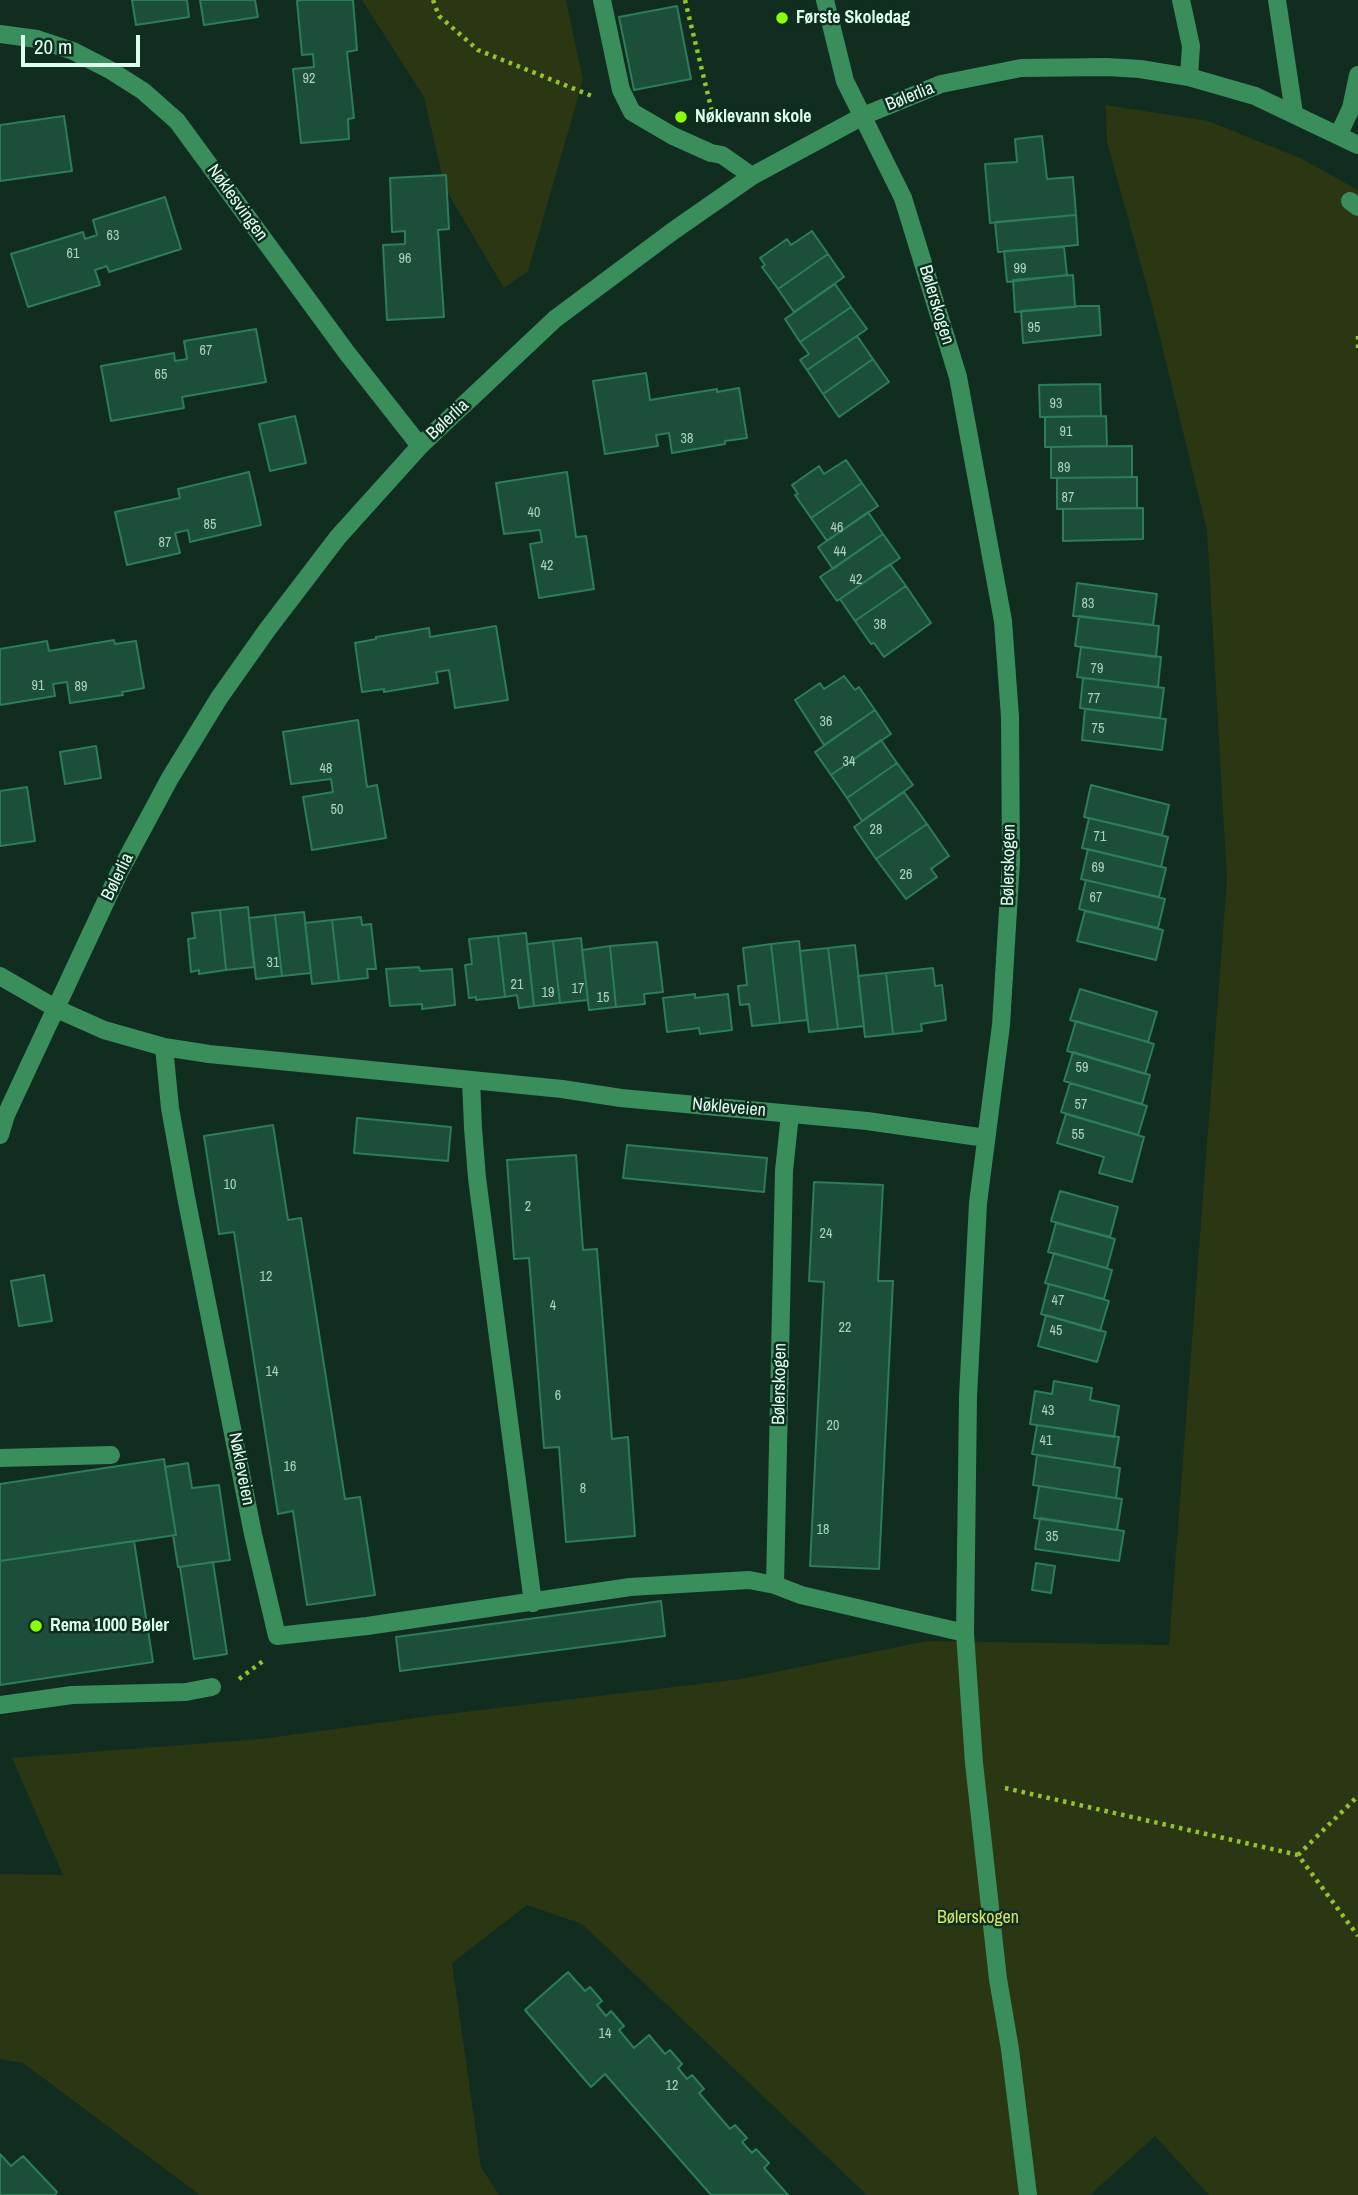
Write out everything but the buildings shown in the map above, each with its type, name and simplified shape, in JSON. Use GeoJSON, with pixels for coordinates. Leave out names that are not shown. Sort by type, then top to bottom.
{"type":"FeatureCollection","features":[{"type":"Feature","properties":{"kind":"street"},"geometry":{"type":"LineString","coordinates":[[602,0],[621,90],[632,112],[673,136],[711,153],[722,155],[752,176]]}},
{"type":"Feature","properties":{"kind":"street","name":"Bølerskogen"},"geometry":{"type":"LineString","coordinates":[[825,0],[845,81],[903,198],[958,377],[1003,621],[1010,717],[1011,861],[1002,1025],[978,1203],[968,1397],[965,1633],[975,1772],[998,1979],[1010,2049],[1028,2195]]}},
{"type":"Feature","properties":{"kind":"street"},"geometry":{"type":"LineString","coordinates":[[1181,0],[1191,46],[1189,77]]}},
{"type":"Feature","properties":{"kind":"street"},"geometry":{"type":"LineString","coordinates":[[1277,0],[1294,113]]}},
{"type":"Feature","properties":{"kind":"street","name":"Nøklesvingen"},"geometry":{"type":"LineString","coordinates":[[0,34],[37,40],[73,51],[143,91],[177,121],[347,353],[420,446]]}},
{"type":"Feature","properties":{"kind":"street","name":"Bølerlia"},"geometry":{"type":"LineString","coordinates":[[0,1135],[6,1115],[120,871],[170,778],[219,698],[267,630],[338,537],[420,446],[555,319],[673,231],[752,176],[863,116],[940,84],[1021,68],[1108,67],[1189,77],[1255,96],[1358,145]]}},
{"type":"Feature","properties":{"kind":"street"},"geometry":{"type":"LineString","coordinates":[[1339,134],[1351,108],[1358,75]]}},
{"type":"Feature","properties":{"kind":"street","name":"Nøkleveien"},"geometry":{"type":"LineString","coordinates":[[0,976],[57,1009],[113,1033],[164,1047],[209,1054],[562,1089],[621,1098],[867,1121],[986,1138]]}},
{"type":"Feature","properties":{"kind":"street","name":"Nøkleveien"},"geometry":{"type":"LineString","coordinates":[[164,1047],[170,1108],[186,1197],[253,1534],[277,1636]]}},
{"type":"Feature","properties":{"kind":"street"},"geometry":{"type":"LineString","coordinates":[[471,1080],[477,1178],[533,1603]]}},
{"type":"Feature","properties":{"kind":"street","name":"Bølerskogen"},"geometry":{"type":"LineString","coordinates":[[775,1584],[785,1171],[790,1114]]}},
{"type":"Feature","properties":{"kind":"street"},"geometry":{"type":"LineString","coordinates":[[0,1458],[111,1455]]}},
{"type":"Feature","properties":{"kind":"street"},"geometry":{"type":"LineString","coordinates":[[277,1636],[533,1603],[629,1587],[749,1580],[775,1584],[802,1595],[965,1633]]}},
{"type":"Feature","properties":{"kind":"street"},"geometry":{"type":"LineString","coordinates":[[0,1705],[72,1695],[186,1692],[212,1686]]}},
{"type":"Feature","properties":{"kind":"path"},"geometry":{"type":"LineString","coordinates":[[433,0],[439,16],[478,50],[632,112]]}},
{"type":"Feature","properties":{"kind":"path"},"geometry":{"type":"LineString","coordinates":[[685,0],[722,155]]}},
{"type":"Feature","properties":{"kind":"path"},"geometry":{"type":"LineString","coordinates":[[1358,336],[1358,349]]}},
{"type":"Feature","properties":{"kind":"path"},"geometry":{"type":"LineString","coordinates":[[212,1686],[241,1678],[251,1671],[264,1660],[277,1636]]}},
{"type":"Feature","properties":{"kind":"path"},"geometry":{"type":"LineString","coordinates":[[975,1772],[1003,1787],[1298,1855],[1358,1936]]}},
{"type":"Feature","properties":{"kind":"path"},"geometry":{"type":"LineString","coordinates":[[1298,1855],[1358,1796]]}},
{"type":"Feature","properties":{"kind":"green space"},"geometry":{"type":"Polygon","coordinates":[[[362,0],[566,0],[583,80],[528,271],[504,288],[445,188],[424,97],[362,0]]]}},
{"type":"Feature","properties":{"kind":"green space","name":"Bølerskogen"},"geometry":{"type":"Polygon","coordinates":[[[1106,105],[1208,121],[1300,158],[1358,190],[1358,2195],[1209,2195],[1155,2136],[1090,2195],[867,2195],[582,1924],[527,1905],[452,1963],[481,2167],[499,2195],[200,2195],[23,2063],[0,2059],[0,1874],[63,1875],[12,1758],[261,1739],[741,1679],[927,1641],[1169,1645],[1227,880],[1207,530],[1152,305],[1107,142],[1106,105]]]}},
{"type":"Feature","properties":{"kind":"place","name":"Første Skoledag"},"geometry":{"type":"Point","coordinates":[782,18]}},
{"type":"Feature","properties":{"kind":"place","name":"Nøklevann skole"},"geometry":{"type":"Point","coordinates":[681,117]}},
{"type":"Feature","properties":{"kind":"place","name":"Rema 1000 Bøler"},"geometry":{"type":"Point","coordinates":[36,1626]}}]}
